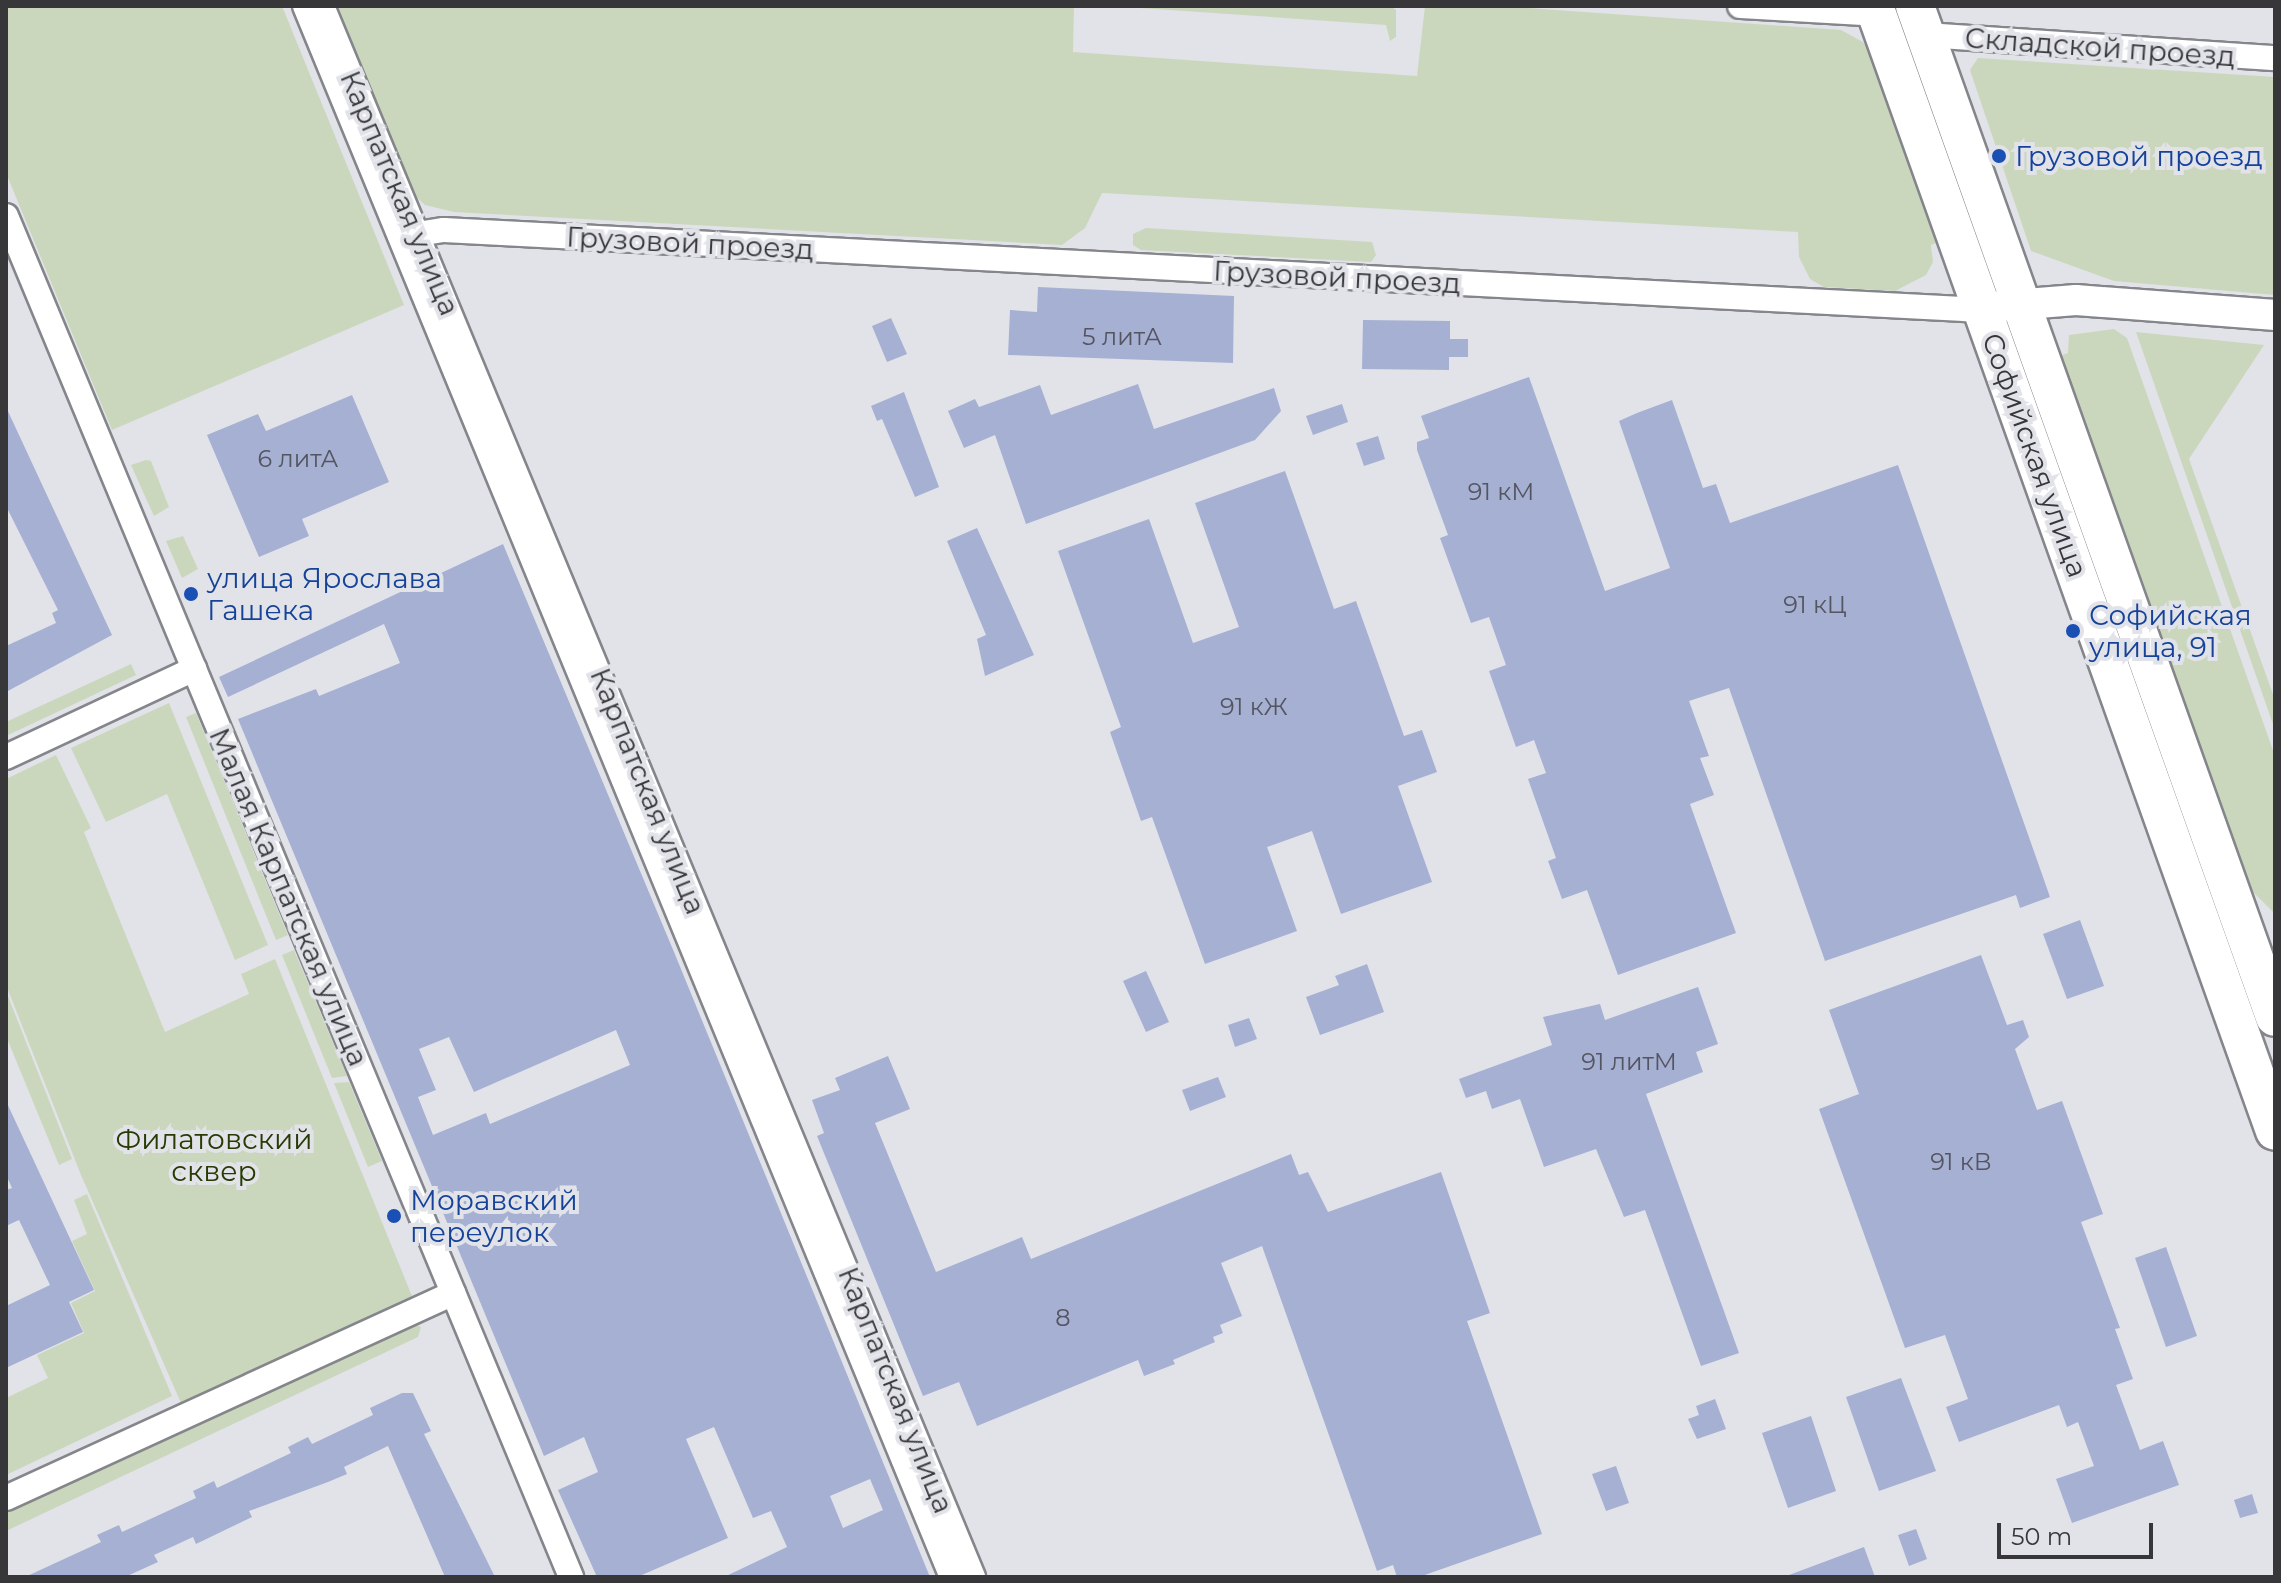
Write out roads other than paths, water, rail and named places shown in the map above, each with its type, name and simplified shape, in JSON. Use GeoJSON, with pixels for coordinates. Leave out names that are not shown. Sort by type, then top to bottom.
{"type":"FeatureCollection","features":[{"type":"Feature","properties":{"kind":"main road","name":"Софийская улица"},"geometry":{"type":"LineString","coordinates":[[1876,10],[2275,1131]]}},
{"type":"Feature","properties":{"kind":"main road","name":"Софийская улица"},"geometry":{"type":"LineString","coordinates":[[1921,20],[2275,1017]]}},
{"type":"Feature","properties":{"kind":"street","name":"Карпатская улица"},"geometry":{"type":"LineString","coordinates":[[305,6],[408,235],[973,1577]]}},
{"type":"Feature","properties":{"kind":"street","name":"Карпатская улица"},"geometry":{"type":"LineString","coordinates":[[322,6],[408,235],[952,1577]]}},
{"type":"Feature","properties":{"kind":"street"},"geometry":{"type":"LineString","coordinates":[[1740,6],[1876,10]]}},
{"type":"Feature","properties":{"kind":"street","name":"Складской проезд"},"geometry":{"type":"LineString","coordinates":[[1921,20],[2275,58]]}},
{"type":"Feature","properties":{"kind":"street","name":"Малая Карпатская улица"},"geometry":{"type":"LineString","coordinates":[[6,216],[571,1577]]}},
{"type":"Feature","properties":{"kind":"street","name":"Грузовой проезд"},"geometry":{"type":"LineString","coordinates":[[408,235],[1983,310],[2020,302],[2076,300],[2275,315]]}},
{"type":"Feature","properties":{"kind":"street"},"geometry":{"type":"LineString","coordinates":[[6,757],[194,669]]}},
{"type":"Feature","properties":{"kind":"street"},"geometry":{"type":"LineString","coordinates":[[6,1498],[453,1293]]}},
{"type":"Feature","properties":{"kind":"place","name":"Грузовой проезд"},"geometry":{"type":"Point","coordinates":[1999,156]}},
{"type":"Feature","properties":{"kind":"place","name":"улица Ярослава Гашека"},"geometry":{"type":"Point","coordinates":[191,594]}},
{"type":"Feature","properties":{"kind":"place","name":"Софийская улица, 91"},"geometry":{"type":"Point","coordinates":[2073,631]}},
{"type":"Feature","properties":{"kind":"place","name":"Моравский переулок"},"geometry":{"type":"Point","coordinates":[394,1216]}},
{"type":"Feature","properties":{"kind":"park label","name":"Филатовский сквер"},"geometry":{"type":"Point","coordinates":[214,1155]}}]}
